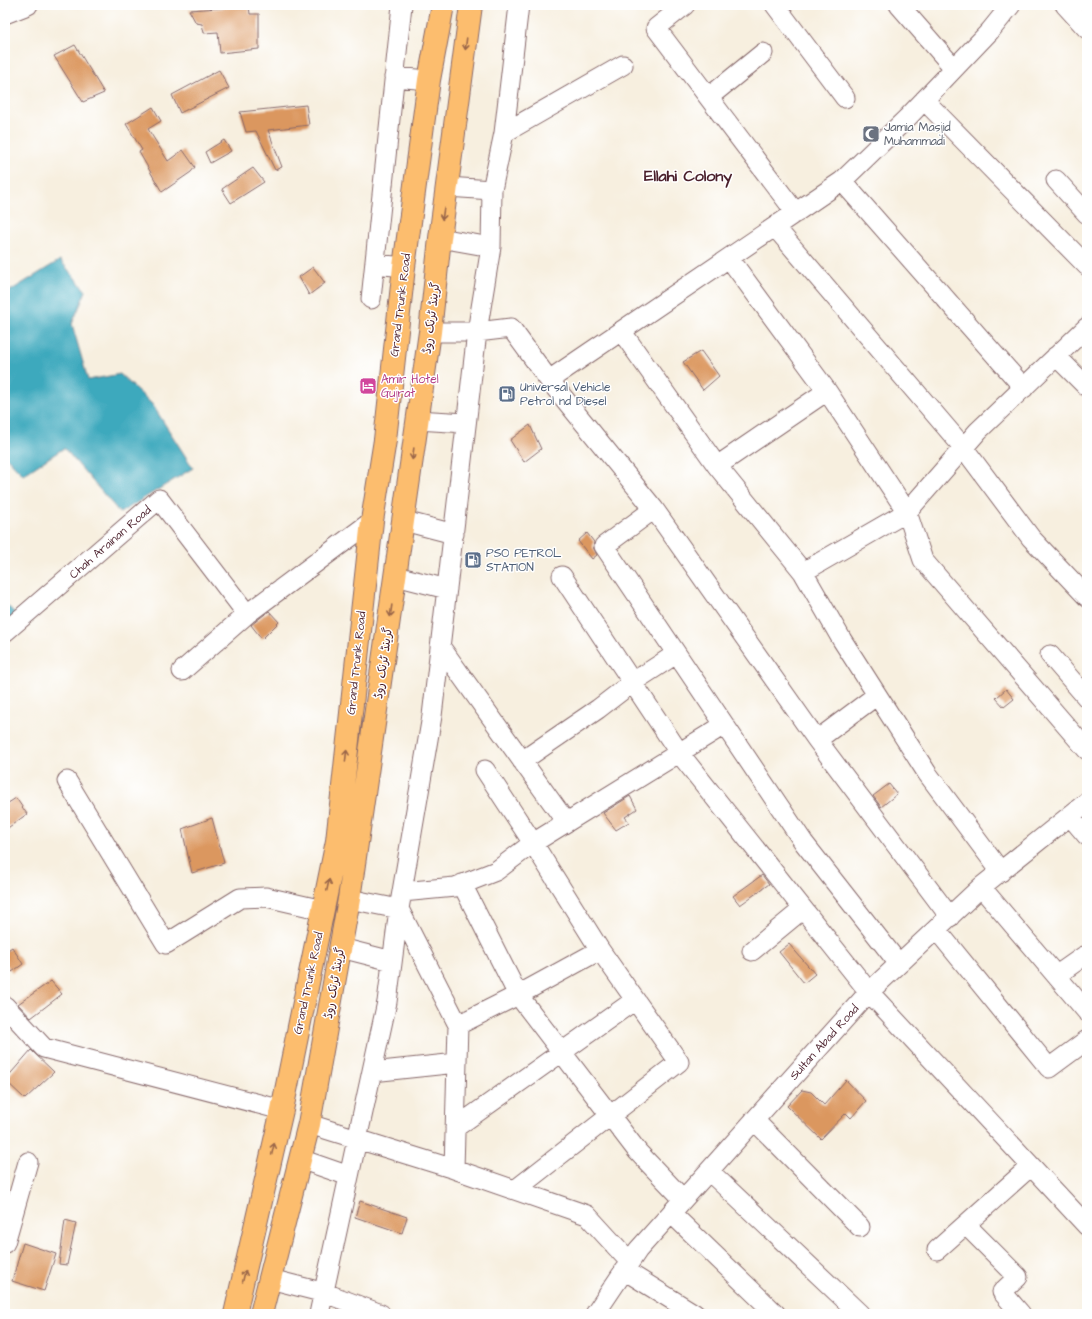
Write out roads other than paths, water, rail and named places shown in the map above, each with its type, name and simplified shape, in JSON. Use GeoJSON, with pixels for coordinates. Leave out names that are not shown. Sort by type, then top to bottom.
{"type":"FeatureCollection","features":[{"type":"Feature","properties":{"kind":"main road","name":"Grand Trunk Road"},"geometry":{"type":"LineString","coordinates":[[235,1314],[282,1110],[337,841],[372,521],[385,440],[404,267],[429,80],[443,5]]}},
{"type":"Feature","properties":{"kind":"main road","name":"گرینڈ ٹرنک روڈ"},"geometry":{"type":"LineString","coordinates":[[261,1314],[309,1124],[349,900],[430,332],[440,238],[471,5]]}},
{"type":"Feature","properties":{"kind":"main road"},"geometry":{"type":"LineString","coordinates":[[429,80],[461,81]]}},
{"type":"Feature","properties":{"kind":"main road"},"geometry":{"type":"LineString","coordinates":[[315,949],[340,951]]}},
{"type":"Feature","properties":{"kind":"street"},"geometry":{"type":"LineString","coordinates":[[5,14],[28,5]]}},
{"type":"Feature","properties":{"kind":"street"},"geometry":{"type":"LineString","coordinates":[[371,299],[402,5]]}},
{"type":"Feature","properties":{"kind":"street"},"geometry":{"type":"LineString","coordinates":[[319,1314],[325,1293],[387,1002],[401,900],[432,716],[477,332],[491,247],[492,190],[504,133],[519,5]]}},
{"type":"Feature","properties":{"kind":"street"},"geometry":{"type":"LineString","coordinates":[[685,5],[656,28],[796,213]]}},
{"type":"Feature","properties":{"kind":"street"},"geometry":{"type":"LineString","coordinates":[[775,5],[845,98]]}},
{"type":"Feature","properties":{"kind":"street"},"geometry":{"type":"LineString","coordinates":[[899,5],[954,68]]}},
{"type":"Feature","properties":{"kind":"street"},"geometry":{"type":"LineString","coordinates":[[549,380],[622,332],[842,181],[924,100],[990,31],[1011,5]]}},
{"type":"Feature","properties":{"kind":"street"},"geometry":{"type":"LineString","coordinates":[[1065,5],[1087,29]]}},
{"type":"Feature","properties":{"kind":"street"},"geometry":{"type":"LineString","coordinates":[[709,97],[763,53]]}},
{"type":"Feature","properties":{"kind":"street"},"geometry":{"type":"LineString","coordinates":[[504,133],[623,65]]}},
{"type":"Feature","properties":{"kind":"street"},"geometry":{"type":"LineString","coordinates":[[394,77],[429,80]]}},
{"type":"Feature","properties":{"kind":"street"},"geometry":{"type":"LineString","coordinates":[[924,100],[1087,266]]}},
{"type":"Feature","properties":{"kind":"street"},"geometry":{"type":"LineString","coordinates":[[1056,180],[1087,214]]}},
{"type":"Feature","properties":{"kind":"street"},"geometry":{"type":"LineString","coordinates":[[842,181],[1024,388]]}},
{"type":"Feature","properties":{"kind":"street"},"geometry":{"type":"LineString","coordinates":[[447,187],[492,190]]}},
{"type":"Feature","properties":{"kind":"street"},"geometry":{"type":"LineString","coordinates":[[775,227],[963,447],[1032,538],[1087,597]]}},
{"type":"Feature","properties":{"kind":"street"},"geometry":{"type":"LineString","coordinates":[[440,238],[491,247]]}},
{"type":"Feature","properties":{"kind":"street"},"geometry":{"type":"LineString","coordinates":[[729,258],[827,391],[907,512],[923,560],[1087,750]]}},
{"type":"Feature","properties":{"kind":"street"},"geometry":{"type":"LineString","coordinates":[[375,264],[404,267]]}},
{"type":"Feature","properties":{"kind":"street"},"geometry":{"type":"LineString","coordinates":[[803,572],[907,512],[963,447],[1087,327]]}},
{"type":"Feature","properties":{"kind":"street"},"geometry":{"type":"LineString","coordinates":[[430,332],[477,332],[512,328],[549,380],[654,509],[817,740],[950,917]]}},
{"type":"Feature","properties":{"kind":"street"},"geometry":{"type":"LineString","coordinates":[[622,332],[717,466],[803,572],[842,640],[927,773],[1001,872]]}},
{"type":"Feature","properties":{"kind":"street"},"geometry":{"type":"LineString","coordinates":[[1056,356],[1087,387]]}},
{"type":"Feature","properties":{"kind":"street"},"geometry":{"type":"LineString","coordinates":[[717,466],[827,391]]}},
{"type":"Feature","properties":{"kind":"street"},"geometry":{"type":"LineString","coordinates":[[417,420],[466,423]]}},
{"type":"Feature","properties":{"kind":"street","name":"Chah Arainan Road"},"geometry":{"type":"LineString","coordinates":[[5,632],[159,499],[247,614]]}},
{"type":"Feature","properties":{"kind":"street"},"geometry":{"type":"LineString","coordinates":[[654,509],[604,546],[804,843],[899,964]]}},
{"type":"Feature","properties":{"kind":"street"},"geometry":{"type":"LineString","coordinates":[[182,670],[247,614],[372,521]]}},
{"type":"Feature","properties":{"kind":"street"},"geometry":{"type":"LineString","coordinates":[[404,521],[454,534]]}},
{"type":"Feature","properties":{"kind":"street"},"geometry":{"type":"LineString","coordinates":[[396,576],[447,589]]}},
{"type":"Feature","properties":{"kind":"street"},"geometry":{"type":"LineString","coordinates":[[562,576],[680,754],[869,992],[1087,1226]]}},
{"type":"Feature","properties":{"kind":"street"},"geometry":{"type":"LineString","coordinates":[[440,646],[566,822]]}},
{"type":"Feature","properties":{"kind":"street"},"geometry":{"type":"LineString","coordinates":[[522,762],[598,710],[632,682],[676,654]]}},
{"type":"Feature","properties":{"kind":"street"},"geometry":{"type":"LineString","coordinates":[[1050,655],[1087,698]]}},
{"type":"Feature","properties":{"kind":"street"},"geometry":{"type":"LineString","coordinates":[[817,740],[877,696]]}},
{"type":"Feature","properties":{"kind":"street"},"geometry":{"type":"LineString","coordinates":[[349,900],[401,900],[455,887],[496,871],[533,843],[680,754],[724,725]]}},
{"type":"Feature","properties":{"kind":"street"},"geometry":{"type":"LineString","coordinates":[[485,770],[600,950],[679,1062],[515,1190]]}},
{"type":"Feature","properties":{"kind":"street"},"geometry":{"type":"LineString","coordinates":[[67,781],[166,944],[240,898],[266,897],[323,910]]}},
{"type":"Feature","properties":{"kind":"street","name":"Sultan Abad Road"},"geometry":{"type":"LineString","coordinates":[[594,1314],[638,1250],[869,992],[981,887],[1087,802]]}},
{"type":"Feature","properties":{"kind":"street"},"geometry":{"type":"LineString","coordinates":[[1070,816],[1087,836]]}},
{"type":"Feature","properties":{"kind":"street"},"geometry":{"type":"LineString","coordinates":[[462,884],[518,995],[638,1152],[683,1199]]}},
{"type":"Feature","properties":{"kind":"street"},"geometry":{"type":"LineString","coordinates":[[981,887],[1087,1012]]}},
{"type":"Feature","properties":{"kind":"street"},"geometry":{"type":"LineString","coordinates":[[401,900],[458,1025],[454,1169]]}},
{"type":"Feature","properties":{"kind":"street"},"geometry":{"type":"LineString","coordinates":[[752,952],[803,908]]}},
{"type":"Feature","properties":{"kind":"street"},"geometry":{"type":"LineString","coordinates":[[936,930],[1049,1068],[1087,1040]]}},
{"type":"Feature","properties":{"kind":"street"},"geometry":{"type":"LineString","coordinates":[[458,1025],[518,995],[600,950]]}},
{"type":"Feature","properties":{"kind":"street"},"geometry":{"type":"LineString","coordinates":[[340,951],[392,961]]}},
{"type":"Feature","properties":{"kind":"street"},"geometry":{"type":"LineString","coordinates":[[1057,975],[1084,956]]}},
{"type":"Feature","properties":{"kind":"street"},"geometry":{"type":"LineString","coordinates":[[455,1128],[635,1000]]}},
{"type":"Feature","properties":{"kind":"street"},"geometry":{"type":"LineString","coordinates":[[5,1006],[44,1048],[282,1110]]}},
{"type":"Feature","properties":{"kind":"street"},"geometry":{"type":"LineString","coordinates":[[372,1072],[457,1063]]}},
{"type":"Feature","properties":{"kind":"street"},"geometry":{"type":"LineString","coordinates":[[754,1120],[860,1227]]}},
{"type":"Feature","properties":{"kind":"street"},"geometry":{"type":"LineString","coordinates":[[309,1124],[454,1169],[587,1215],[627,1266],[695,1314]]}},
{"type":"Feature","properties":{"kind":"street"},"geometry":{"type":"LineString","coordinates":[[300,1159],[349,1176]]}},
{"type":"Feature","properties":{"kind":"street"},"geometry":{"type":"LineString","coordinates":[[5,1243],[28,1162]]}},
{"type":"Feature","properties":{"kind":"street"},"geometry":{"type":"LineString","coordinates":[[937,1250],[1031,1166]]}},
{"type":"Feature","properties":{"kind":"street"},"geometry":{"type":"LineString","coordinates":[[709,1171],[860,1314]]}},
{"type":"Feature","properties":{"kind":"street"},"geometry":{"type":"LineString","coordinates":[[671,1213],[776,1314]]}},
{"type":"Feature","properties":{"kind":"street"},"geometry":{"type":"LineString","coordinates":[[966,1225],[1018,1277],[1002,1292],[1020,1314]]}},
{"type":"Feature","properties":{"kind":"street"},"geometry":{"type":"LineString","coordinates":[[270,1278],[325,1293],[381,1314]]}},
{"type":"Feature","properties":{"kind":"water"},"geometry":{"type":"Polygon","coordinates":[[[60,260],[86,291],[72,324],[88,380],[120,374],[152,404],[193,468],[120,513],[64,448],[23,475],[5,456],[5,294],[60,260]]]}},
{"type":"Feature","properties":{"kind":"water"},"geometry":{"type":"Polygon","coordinates":[[[5,603],[21,619],[5,632],[5,603]]]}},
{"type":"Feature","properties":{"kind":"place","name":"Jamia Masjid Muhammadi"},"geometry":{"type":"Point","coordinates":[871,134]}},
{"type":"Feature","properties":{"kind":"place","name":"Amir Hotel Gujrat"},"geometry":{"type":"Point","coordinates":[368,386]}},
{"type":"Feature","properties":{"kind":"place","name":"Universal Vehicle Petrol nd Diesel"},"geometry":{"type":"Point","coordinates":[507,394]}},
{"type":"Feature","properties":{"kind":"place","name":"PSO PETROL STATION"},"geometry":{"type":"Point","coordinates":[473,560]}},
{"type":"Feature","properties":{"kind":"district","name":"Ellahi Colony"},"geometry":{"type":"Point","coordinates":[688,175]}}]}
